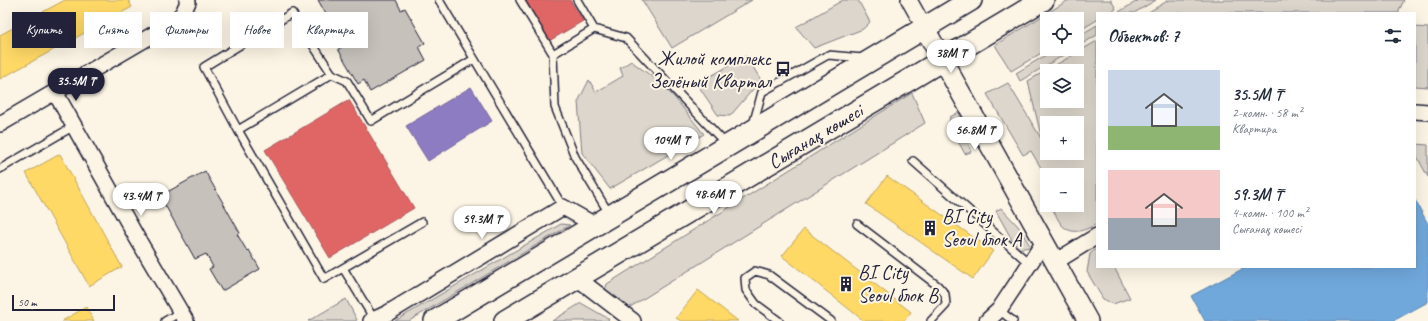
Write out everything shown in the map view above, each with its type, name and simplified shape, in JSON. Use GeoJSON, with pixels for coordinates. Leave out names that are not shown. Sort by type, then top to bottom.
{"type":"FeatureCollection","features":[{"type":"Feature","properties":{"kind":"main road","name":"Сығанақ көшесі"},"geometry":{"type":"LineString","coordinates":[[435,321],[971,0]]}},
{"type":"Feature","properties":{"kind":"main road","name":"Сығанақ көшесі"},"geometry":{"type":"LineString","coordinates":[[505,321],[1043,0]]}},
{"type":"Feature","properties":{"kind":"street"},"geometry":{"type":"LineString","coordinates":[[0,124],[173,23],[183,13],[188,0]]}},
{"type":"Feature","properties":{"kind":"street"},"geometry":{"type":"LineString","coordinates":[[909,0],[1088,321]]}},
{"type":"Feature","properties":{"kind":"street"},"geometry":{"type":"LineString","coordinates":[[55,92],[183,316]]}},
{"type":"Feature","properties":{"kind":"street"},"geometry":{"type":"LineString","coordinates":[[1416,111],[1428,112]]}},
{"type":"Feature","properties":{"kind":"street"},"geometry":{"type":"LineString","coordinates":[[373,320],[388,313],[563,207],[603,220]]}},
{"type":"Feature","properties":{"kind":"street"},"geometry":{"type":"LineString","coordinates":[[987,321],[999,310],[1030,264],[1040,235]]}},
{"type":"Feature","properties":{"kind":"street"},"geometry":{"type":"LineString","coordinates":[[1055,262],[1096,237]]}},
{"type":"Feature","properties":{"kind":"street"},"geometry":{"type":"LineString","coordinates":[[576,278],[633,321]]}},
{"type":"Feature","properties":{"kind":"lane"},"geometry":{"type":"LineString","coordinates":[[439,0],[563,207]]}},
{"type":"Feature","properties":{"kind":"lane"},"geometry":{"type":"LineString","coordinates":[[520,0],[553,54],[555,107],[603,220]]}},
{"type":"Feature","properties":{"kind":"lane"},"geometry":{"type":"LineString","coordinates":[[577,0],[594,29],[626,38],[727,146]]}},
{"type":"Feature","properties":{"kind":"lane"},"geometry":{"type":"LineString","coordinates":[[422,222],[324,279],[238,130],[204,67],[292,13],[332,74],[347,81],[371,120],[474,58]]}},
{"type":"Feature","properties":{"kind":"lane"},"geometry":{"type":"LineString","coordinates":[[553,54],[594,29]]}},
{"type":"Feature","properties":{"kind":"lane"},"geometry":{"type":"LineString","coordinates":[[751,132],[762,92],[828,55],[872,59]]}},
{"type":"Feature","properties":{"kind":"lane"},"geometry":{"type":"LineString","coordinates":[[238,130],[332,74]]}},
{"type":"Feature","properties":{"kind":"lane"},"geometry":{"type":"LineString","coordinates":[[0,169],[74,126]]}},
{"type":"Feature","properties":{"kind":"lane"},"geometry":{"type":"LineString","coordinates":[[913,161],[1030,264]]}},
{"type":"Feature","properties":{"kind":"lane"},"geometry":{"type":"LineString","coordinates":[[857,224],[938,286],[945,294],[946,305],[931,321]]}},
{"type":"Feature","properties":{"kind":"lane"},"geometry":{"type":"LineString","coordinates":[[343,268],[373,320]]}},
{"type":"Feature","properties":{"kind":"lane"},"geometry":{"type":"LineString","coordinates":[[779,321],[756,304],[746,290],[746,278],[755,271],[769,275],[831,321]]}},
{"type":"Feature","properties":{"kind":"lane"},"geometry":{"type":"LineString","coordinates":[[999,310],[1013,321]]}},
{"type":"Feature","properties":{"kind":"lane"},"geometry":{"type":"LineString","coordinates":[[165,321],[183,316]]}},
{"type":"Feature","properties":{"kind":"shaded area"},"geometry":{"type":"Polygon","coordinates":[[[642,0],[752,0],[672,48],[642,0]]]}},
{"type":"Feature","properties":{"kind":"shaded area"},"geometry":{"type":"Polygon","coordinates":[[[843,0],[858,0],[870,22],[863,29],[814,48],[796,27],[843,0]]]}},
{"type":"Feature","properties":{"kind":"shaded area"},"geometry":{"type":"Polygon","coordinates":[[[1071,0],[1111,0],[1116,9],[1112,12],[1096,12],[1096,21],[1084,28],[1084,12],[1049,12],[1071,0]]]}},
{"type":"Feature","properties":{"kind":"shaded area"},"geometry":{"type":"Polygon","coordinates":[[[1139,0],[1156,0],[1136,12],[1119,12],[1139,0]]]}},
{"type":"Feature","properties":{"kind":"shaded area"},"geometry":{"type":"Polygon","coordinates":[[[1169,0],[1404,0],[1399,12],[1149,12],[1169,0]]]}},
{"type":"Feature","properties":{"kind":"shaded area"},"geometry":{"type":"Polygon","coordinates":[[[1040,18],[1040,54],[1011,71],[995,45],[1040,18]]]}},
{"type":"Feature","properties":{"kind":"shaded area"},"geometry":{"type":"Polygon","coordinates":[[[1096,26],[1096,36],[1084,43],[1084,33],[1096,26]]]}},
{"type":"Feature","properties":{"kind":"shaded area"},"geometry":{"type":"Polygon","coordinates":[[[1416,27],[1428,28],[1428,87],[1416,86],[1416,27]]]}},
{"type":"Feature","properties":{"kind":"shaded area"},"geometry":{"type":"Polygon","coordinates":[[[1096,42],[1096,224],[1080,231],[1072,231],[1068,230],[1060,223],[1054,212],[1084,212],[1084,168],[1041,168],[1031,151],[1023,155],[987,94],[1008,83],[1040,137],[1040,160],[1084,160],[1084,116],[1040,116],[1040,132],[1028,81],[1040,74],[1040,108],[1084,108],[1084,64],[1057,64],[1071,56],[1084,56],[1084,49],[1096,42]]]}},
{"type":"Feature","properties":{"kind":"shaded area"},"geometry":{"type":"Polygon","coordinates":[[[746,56],[761,80],[730,116],[718,115],[697,84],[746,56]]]}},
{"type":"Feature","properties":{"kind":"shaded area"},"geometry":{"type":"Polygon","coordinates":[[[1044,56],[1062,56],[1049,64],[1040,64],[1040,69],[1020,81],[1016,73],[1044,56]]]}},
{"type":"Feature","properties":{"kind":"shaded area"},"geometry":{"type":"Polygon","coordinates":[[[631,61],[658,81],[674,97],[704,134],[610,189],[582,153],[578,102],[589,80],[596,92],[623,76],[620,68],[631,61]]]}},
{"type":"Feature","properties":{"kind":"shaded area"},"geometry":{"type":"Polygon","coordinates":[[[912,93],[925,123],[627,309],[605,290],[607,284],[912,93]]]}},
{"type":"Feature","properties":{"kind":"shaded area"},"geometry":{"type":"Polygon","coordinates":[[[959,112],[971,152],[965,154],[949,125],[950,117],[959,112]]]}},
{"type":"Feature","properties":{"kind":"shaded area"},"geometry":{"type":"Polygon","coordinates":[[[1416,144],[1428,145],[1428,177],[1416,155],[1416,144]]]}},
{"type":"Feature","properties":{"kind":"shaded area"},"geometry":{"type":"Polygon","coordinates":[[[1001,208],[1018,226],[1031,247],[1017,249],[996,211],[1001,208]]]}},
{"type":"Feature","properties":{"kind":"shaded area"},"geometry":{"type":"Polygon","coordinates":[[[561,224],[570,225],[409,321],[395,321],[561,224]]]}},
{"type":"Feature","properties":{"kind":"shaded area"},"geometry":{"type":"Polygon","coordinates":[[[1096,249],[1096,268],[1115,268],[1130,298],[1113,304],[1103,299],[1087,272],[1090,254],[1096,249]]]}},
{"type":"Feature","properties":{"kind":"shaded area"},"geometry":{"type":"Polygon","coordinates":[[[346,299],[357,320],[308,321],[346,299]]]}},
{"type":"Feature","properties":{"kind":"shaded area"},"geometry":{"type":"Polygon","coordinates":[[[581,303],[609,319],[607,321],[552,321],[581,303]]]}},
{"type":"Feature","properties":{"kind":"building: Жильё"},"geometry":{"type":"Polygon","coordinates":[[[65,0],[128,0],[132,7],[123,12],[84,12],[84,33],[76,38],[76,12],[43,12],[65,0]]]}},
{"type":"Feature","properties":{"kind":"building: Жильё"},"geometry":{"type":"Polygon","coordinates":[[[12,29],[12,48],[57,48],[0,79],[0,35],[12,29]]]}},
{"type":"Feature","properties":{"kind":"building: Жильё"},"geometry":{"type":"Polygon","coordinates":[[[60,154],[122,267],[89,286],[26,173],[60,154]]]}},
{"type":"Feature","properties":{"kind":"building: Жильё","name":"BI City Seoul блок A"},"geometry":{"type":"Polygon","coordinates":[[[887,176],[993,251],[973,279],[866,204],[887,176]]]}},
{"type":"Feature","properties":{"kind":"building: Жильё","name":"BI City Seoul блок B"},"geometry":{"type":"Polygon","coordinates":[[[804,229],[911,312],[904,321],[864,321],[782,256],[804,229]]]}},
{"type":"Feature","properties":{"kind":"building: Жильё"},"geometry":{"type":"Polygon","coordinates":[[[698,290],[738,321],[681,321],[676,318],[698,290]]]}},
{"type":"Feature","properties":{"kind":"building: Жильё"},"geometry":{"type":"Polygon","coordinates":[[[86,307],[94,321],[62,321],[86,307]]]}},
{"type":"Feature","properties":{"kind":"building: Торговля"},"geometry":{"type":"Polygon","coordinates":[[[525,0],[570,0],[583,21],[549,41],[525,0]]]}},
{"type":"Feature","properties":{"kind":"building: Торговля"},"geometry":{"type":"Polygon","coordinates":[[[349,100],[414,208],[330,258],[265,150],[349,100]]]}},
{"type":"Feature","properties":{"kind":"building: Офисы"},"geometry":{"type":"Polygon","coordinates":[[[471,87],[492,121],[428,161],[406,126],[471,87]]]}},
{"type":"Feature","properties":{"kind":"building: Школы"},"geometry":{"type":"Polygon","coordinates":[[[1416,202],[1428,224],[1428,302],[1393,321],[1205,321],[1191,296],[1244,268],[1416,268],[1416,202]]]}},
{"type":"Feature","properties":{"kind":"building: Прочее"},"geometry":{"type":"Polygon","coordinates":[[[318,0],[396,0],[401,10],[405,8],[425,43],[419,47],[426,60],[370,92],[364,80],[358,84],[338,49],[368,48],[368,12],[325,12],[318,0]]]}},
{"type":"Feature","properties":{"kind":"building: Прочее"},"geometry":{"type":"Polygon","coordinates":[[[205,171],[240,233],[237,234],[247,251],[249,250],[260,269],[222,291],[209,269],[213,267],[206,254],[195,259],[160,196],[205,171]]]}},
{"type":"Feature","properties":{"kind":"place","name":"Жилой комплекс Зелёный Квартал"},"geometry":{"type":"Point","coordinates":[783,69]}},
{"type":"Feature","properties":{"kind":"place","name":"BI City Seoul блок A"},"geometry":{"type":"Point","coordinates":[930,228]}},
{"type":"Feature","properties":{"kind":"place","name":"BI City Seoul блок B"},"geometry":{"type":"Point","coordinates":[846,284]}}]}
